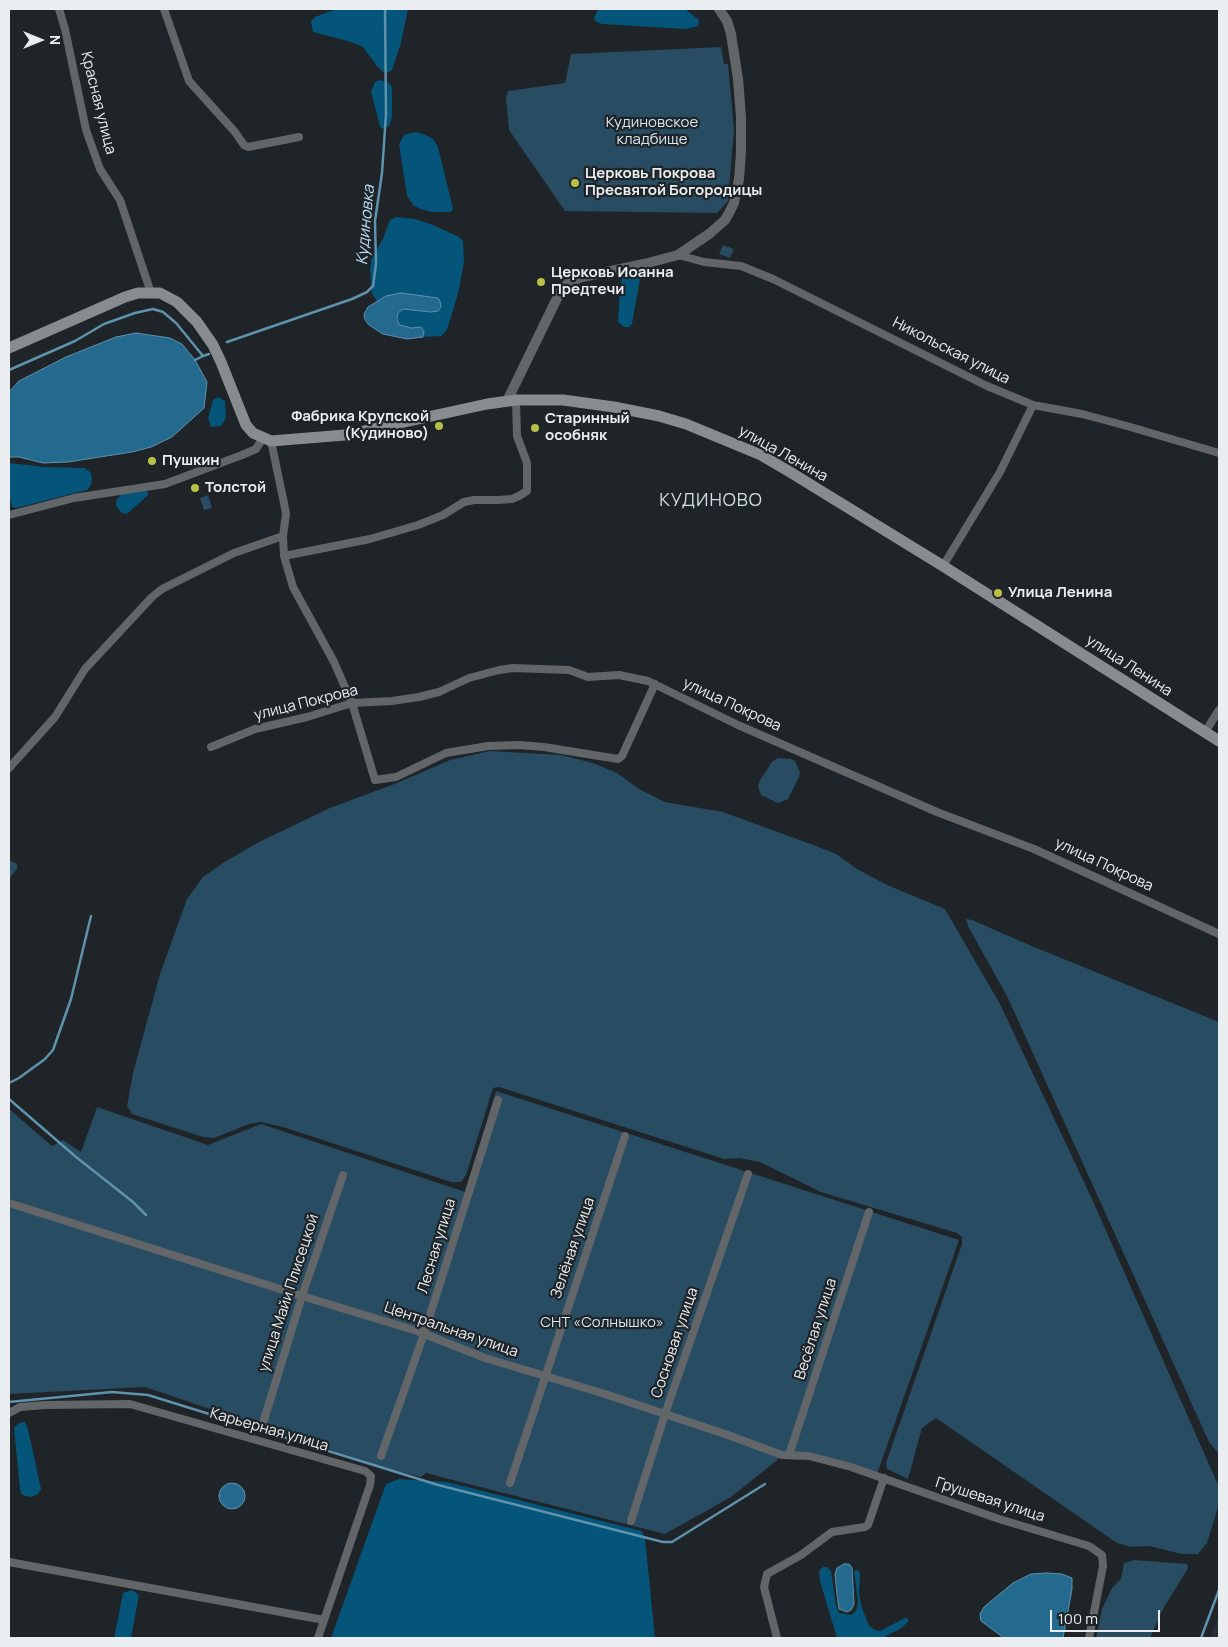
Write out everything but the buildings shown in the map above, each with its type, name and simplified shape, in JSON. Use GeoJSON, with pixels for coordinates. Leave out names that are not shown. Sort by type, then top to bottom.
{"type":"FeatureCollection","features":[{"type":"Feature","properties":{"kind":"main road"},"geometry":{"type":"LineString","coordinates":[[9,348],[125,297],[138,293],[160,293],[176,302],[197,322],[213,345],[246,425],[254,433],[267,439]]}},
{"type":"Feature","properties":{"kind":"main road","name":"улица Ленина"},"geometry":{"type":"LineString","coordinates":[[267,439],[345,435],[512,401],[563,400],[614,407],[659,416],[695,427],[760,455],[943,566],[1219,741]]}},
{"type":"Feature","properties":{"kind":"street","name":"Красная улица"},"geometry":{"type":"LineString","coordinates":[[59,9],[65,29],[86,130],[100,169],[120,200],[151,292]]}},
{"type":"Feature","properties":{"kind":"street"},"geometry":{"type":"LineString","coordinates":[[164,9],[188,81],[235,132],[244,145],[248,147],[299,137]]}},
{"type":"Feature","properties":{"kind":"street"},"geometry":{"type":"LineString","coordinates":[[284,556],[370,538],[418,525],[443,515],[452,508],[474,500],[512,499],[528,491],[527,463],[517,436],[512,401],[562,288],[582,277],[678,255],[709,234],[725,220],[734,203],[740,179],[741,152],[738,79],[731,34],[727,21],[718,9]]}},
{"type":"Feature","properties":{"kind":"street","name":"Никольская улица"},"geometry":{"type":"LineString","coordinates":[[678,255],[704,262],[741,266],[773,279],[987,386],[1034,405],[1082,414],[1219,453]]}},
{"type":"Feature","properties":{"kind":"street"},"geometry":{"type":"LineString","coordinates":[[943,566],[1000,472],[1034,405]]}},
{"type":"Feature","properties":{"kind":"street"},"geometry":{"type":"LineString","coordinates":[[9,515],[74,498],[165,484],[256,449],[267,439],[286,514],[283,536],[284,556],[293,587],[334,662],[352,703],[375,780],[396,777],[446,753],[488,746],[518,745],[544,747],[618,758],[622,756],[655,684]]}},
{"type":"Feature","properties":{"kind":"street"},"geometry":{"type":"LineString","coordinates":[[9,768],[55,717],[85,669],[152,597],[162,589],[234,553],[283,536]]}},
{"type":"Feature","properties":{"kind":"street","name":"улица Покрова"},"geometry":{"type":"LineString","coordinates":[[211,747],[255,729],[307,717],[352,703],[392,701],[419,697],[439,692],[469,678],[513,668],[569,670],[588,677],[619,675],[655,684],[738,725],[937,812],[1034,848],[1219,934]]}},
{"type":"Feature","properties":{"kind":"street"},"geometry":{"type":"LineString","coordinates":[[1205,732],[1219,710]]}},
{"type":"Feature","properties":{"kind":"street","name":"Лесная улица"},"geometry":{"type":"LineString","coordinates":[[381,1456],[424,1334],[498,1100]]}},
{"type":"Feature","properties":{"kind":"street","name":"Зелёная улица"},"geometry":{"type":"LineString","coordinates":[[510,1482],[625,1136]]}},
{"type":"Feature","properties":{"kind":"street","name":"Сосновая улица"},"geometry":{"type":"LineString","coordinates":[[631,1521],[665,1414],[748,1174]]}},
{"type":"Feature","properties":{"kind":"street","name":"улица Майи Плисецкой"},"geometry":{"type":"LineString","coordinates":[[264,1420],[302,1296],[343,1175]]}},
{"type":"Feature","properties":{"kind":"street","name":"Центральная улица"},"geometry":{"type":"LineString","coordinates":[[9,1202],[424,1334],[485,1358],[605,1394],[782,1455],[809,1456],[884,1478]]}},
{"type":"Feature","properties":{"kind":"street","name":"Весёлая улица"},"geometry":{"type":"LineString","coordinates":[[789,1455],[869,1212]]}},
{"type":"Feature","properties":{"kind":"street","name":"Карьерная улица"},"geometry":{"type":"LineString","coordinates":[[9,1413],[20,1407],[45,1405],[130,1404],[365,1471],[371,1476],[370,1485],[318,1638]]}},
{"type":"Feature","properties":{"kind":"street"},"geometry":{"type":"LineString","coordinates":[[777,1638],[764,1587],[766,1574],[801,1555],[832,1532],[868,1525],[884,1478]]}},
{"type":"Feature","properties":{"kind":"street","name":"Грушевая улица"},"geometry":{"type":"LineString","coordinates":[[884,1478],[999,1518],[1089,1546],[1102,1555],[1103,1566],[1088,1638]]}},
{"type":"Feature","properties":{"kind":"street"},"geometry":{"type":"LineString","coordinates":[[9,1562],[324,1620]]}},
{"type":"Feature","properties":{"kind":"shaded area"},"geometry":{"type":"Polygon","coordinates":[[[336,9],[408,9],[401,43],[392,70],[383,72],[363,47],[313,32],[311,21],[315,17],[336,9]]]}},
{"type":"Feature","properties":{"kind":"shaded area"},"geometry":{"type":"Polygon","coordinates":[[[685,9],[699,20],[698,26],[686,29],[602,24],[595,21],[594,17],[598,10],[685,9]]]}},
{"type":"Feature","properties":{"kind":"shaded area"},"geometry":{"type":"Polygon","coordinates":[[[380,80],[389,83],[392,87],[392,117],[389,126],[382,129],[371,92],[375,82],[380,80]]]}},
{"type":"Feature","properties":{"kind":"shaded area"},"geometry":{"type":"Polygon","coordinates":[[[415,132],[426,135],[434,140],[438,147],[453,209],[451,212],[431,212],[421,209],[414,206],[407,196],[399,144],[404,135],[415,132]]]}},
{"type":"Feature","properties":{"kind":"shaded area"},"geometry":{"type":"Polygon","coordinates":[[[396,217],[415,219],[433,225],[459,237],[463,241],[464,261],[459,290],[447,330],[441,336],[423,337],[424,332],[418,327],[411,328],[400,325],[397,320],[398,313],[402,309],[431,312],[386,296],[377,301],[372,294],[370,268],[372,257],[383,239],[390,220],[396,217]]]}},
{"type":"Feature","properties":{"kind":"shaded area"},"geometry":{"type":"Polygon","coordinates":[[[638,270],[641,273],[632,324],[629,327],[624,327],[618,322],[622,278],[625,272],[638,270]]]}},
{"type":"Feature","properties":{"kind":"shaded area"},"geometry":{"type":"Polygon","coordinates":[[[401,293],[438,298],[440,301],[441,307],[438,311],[403,309],[398,313],[397,320],[400,325],[411,328],[421,327],[424,332],[423,337],[407,339],[383,334],[365,320],[364,314],[368,307],[386,296],[401,293]]]}},
{"type":"Feature","properties":{"kind":"shaded area"},"geometry":{"type":"Polygon","coordinates":[[[136,333],[170,338],[182,344],[195,360],[207,382],[204,408],[172,437],[151,447],[132,452],[68,462],[43,463],[19,457],[9,457],[9,392],[19,381],[66,357],[116,337],[136,333]]]}},
{"type":"Feature","properties":{"kind":"shaded area"},"geometry":{"type":"Polygon","coordinates":[[[219,397],[225,401],[226,418],[221,426],[211,427],[208,418],[213,400],[219,397]]]}},
{"type":"Feature","properties":{"kind":"shaded area"},"geometry":{"type":"Polygon","coordinates":[[[9,463],[45,467],[85,468],[90,472],[92,478],[91,485],[87,490],[16,508],[12,507],[9,495],[9,463]]]}},
{"type":"Feature","properties":{"kind":"shaded area"},"geometry":{"type":"Polygon","coordinates":[[[146,491],[148,495],[127,514],[122,513],[116,505],[117,499],[122,494],[146,491]]]}},
{"type":"Feature","properties":{"kind":"shaded area"},"geometry":{"type":"Polygon","coordinates":[[[25,1422],[41,1489],[38,1494],[31,1497],[22,1495],[20,1489],[14,1428],[19,1423],[25,1422]]]}},
{"type":"Feature","properties":{"kind":"shaded area"},"geometry":{"type":"Polygon","coordinates":[[[399,1479],[447,1482],[642,1531],[645,1538],[655,1638],[331,1638],[386,1484],[399,1479]]]}},
{"type":"Feature","properties":{"kind":"shaded area"},"geometry":{"type":"Polygon","coordinates":[[[232,1483],[241,1487],[245,1496],[241,1505],[232,1509],[223,1505],[219,1496],[223,1487],[232,1483]]]}},
{"type":"Feature","properties":{"kind":"shaded area"},"geometry":{"type":"Polygon","coordinates":[[[844,1564],[849,1564],[852,1568],[854,1604],[851,1610],[847,1612],[839,1609],[835,1574],[837,1568],[844,1564]]]}},
{"type":"Feature","properties":{"kind":"shaded area"},"geometry":{"type":"Polygon","coordinates":[[[823,1567],[827,1567],[831,1571],[839,1613],[851,1615],[856,1611],[858,1603],[854,1571],[858,1570],[860,1573],[859,1594],[869,1626],[880,1631],[905,1618],[908,1619],[908,1622],[900,1629],[882,1638],[837,1638],[820,1581],[819,1571],[823,1567]]]}},
{"type":"Feature","properties":{"kind":"shaded area"},"geometry":{"type":"Polygon","coordinates":[[[1031,1574],[1062,1574],[1072,1578],[1072,1589],[1063,1638],[1004,1638],[981,1621],[980,1614],[984,1607],[1013,1583],[1031,1574]]]}},
{"type":"Feature","properties":{"kind":"shaded area"},"geometry":{"type":"Polygon","coordinates":[[[132,1590],[139,1595],[131,1638],[114,1638],[123,1593],[132,1590]]]}},
{"type":"Feature","properties":{"kind":"shaded area"},"geometry":{"type":"Polygon","coordinates":[[[1219,1616],[1219,1638],[1210,1638],[1219,1616]]]}},
{"type":"Feature","properties":{"kind":"green space","name":"Кудиновское кладбище"},"geometry":{"type":"Polygon","coordinates":[[[721,47],[724,64],[728,64],[734,129],[728,201],[717,213],[565,211],[509,130],[506,98],[508,91],[565,83],[571,54],[721,47]]]}},
{"type":"Feature","properties":{"kind":"green space"},"geometry":{"type":"Polygon","coordinates":[[[723,245],[734,249],[730,258],[719,254],[723,245]]]}},
{"type":"Feature","properties":{"kind":"green space"},"geometry":{"type":"Polygon","coordinates":[[[208,495],[212,508],[204,510],[200,498],[208,495]]]}},
{"type":"Feature","properties":{"kind":"green space"},"geometry":{"type":"Polygon","coordinates":[[[490,751],[561,755],[593,763],[617,773],[639,789],[665,802],[723,812],[836,854],[857,869],[887,885],[945,909],[1000,1004],[1092,1199],[1219,1487],[1219,1504],[1207,1543],[1198,1554],[1182,1554],[1149,1546],[1131,1547],[1117,1543],[936,1418],[922,1428],[908,1479],[887,1469],[886,1463],[962,1244],[962,1237],[957,1233],[821,1192],[760,1162],[740,1158],[724,1159],[499,1087],[493,1088],[466,1175],[461,1182],[451,1182],[283,1127],[260,1122],[249,1124],[214,1138],[203,1137],[132,1114],[127,1106],[133,1073],[160,974],[187,899],[203,877],[257,843],[330,808],[397,783],[450,760],[490,751]]]}},
{"type":"Feature","properties":{"kind":"green space"},"geometry":{"type":"Polygon","coordinates":[[[778,758],[795,761],[800,772],[788,799],[778,803],[761,795],[758,786],[772,762],[778,758]]]}},
{"type":"Feature","properties":{"kind":"green space"},"geometry":{"type":"Polygon","coordinates":[[[9,860],[17,864],[17,869],[9,879],[9,860]]]}},
{"type":"Feature","properties":{"kind":"green space"},"geometry":{"type":"Polygon","coordinates":[[[966,919],[1219,1022],[1219,1454],[1209,1442],[1007,996],[969,928],[966,919]]]}},
{"type":"Feature","properties":{"kind":"green space","name":"СНТ «Солнышко»"},"geometry":{"type":"Polygon","coordinates":[[[496,1091],[959,1240],[876,1477],[822,1460],[781,1457],[731,1497],[665,1534],[426,1473],[421,1477],[388,1469],[145,1387],[9,1394],[9,1109],[52,1146],[63,1140],[81,1152],[97,1107],[208,1145],[261,1124],[465,1192],[496,1091]]]}},
{"type":"Feature","properties":{"kind":"green space"},"geometry":{"type":"Polygon","coordinates":[[[1134,1560],[1187,1564],[1188,1568],[1163,1609],[1150,1638],[1096,1638],[1102,1609],[1112,1588],[1121,1579],[1124,1563],[1134,1560]]]}},
{"type":"Feature","properties":{"kind":"waterway","name":"Кудиновка"},"geometry":{"type":"LineString","coordinates":[[227,342],[352,299],[367,292],[373,286],[376,264],[375,221],[382,173],[386,114],[385,9]]}},
{"type":"Feature","properties":{"kind":"waterway","name":"Кудиновка"},"geometry":{"type":"LineString","coordinates":[[9,370],[75,341],[104,324],[153,309],[163,312],[176,323],[203,356],[209,354]]}},
{"type":"Feature","properties":{"kind":"waterway"},"geometry":{"type":"LineString","coordinates":[[195,360],[203,356]]}},
{"type":"Feature","properties":{"kind":"waterway"},"geometry":{"type":"LineString","coordinates":[[9,1083],[45,1059],[53,1050],[71,999],[91,916]]}},
{"type":"Feature","properties":{"kind":"waterway"},"geometry":{"type":"LineString","coordinates":[[9,1099],[76,1157],[133,1202],[146,1215]]}},
{"type":"Feature","properties":{"kind":"waterway"},"geometry":{"type":"LineString","coordinates":[[9,1402],[112,1392],[148,1395],[438,1485],[663,1542],[672,1542],[765,1484]]}},
{"type":"Feature","properties":{"kind":"waterway"},"geometry":{"type":"LineString","coordinates":[[1201,1638],[1219,1590]]}},
{"type":"Feature","properties":{"kind":"place","name":"Церковь Покрова Пресвятой Богородицы"},"geometry":{"type":"Point","coordinates":[575,183]}},
{"type":"Feature","properties":{"kind":"place","name":"Церковь Иоанна Предтечи"},"geometry":{"type":"Point","coordinates":[541,282]}},
{"type":"Feature","properties":{"kind":"place","name":"Фабрика Крупской (Кудиново)"},"geometry":{"type":"Point","coordinates":[439,426]}},
{"type":"Feature","properties":{"kind":"place","name":"Старинный особняк"},"geometry":{"type":"Point","coordinates":[535,428]}},
{"type":"Feature","properties":{"kind":"place","name":"Пушкин"},"geometry":{"type":"Point","coordinates":[152,461]}},
{"type":"Feature","properties":{"kind":"place","name":"Толстой"},"geometry":{"type":"Point","coordinates":[195,488]}},
{"type":"Feature","properties":{"kind":"place","name":"Улица Ленина"},"geometry":{"type":"Point","coordinates":[998,593]}},
{"type":"Feature","properties":{"kind":"district","name":"КУДИНОВО"},"geometry":{"type":"Point","coordinates":[711,501]}}]}
